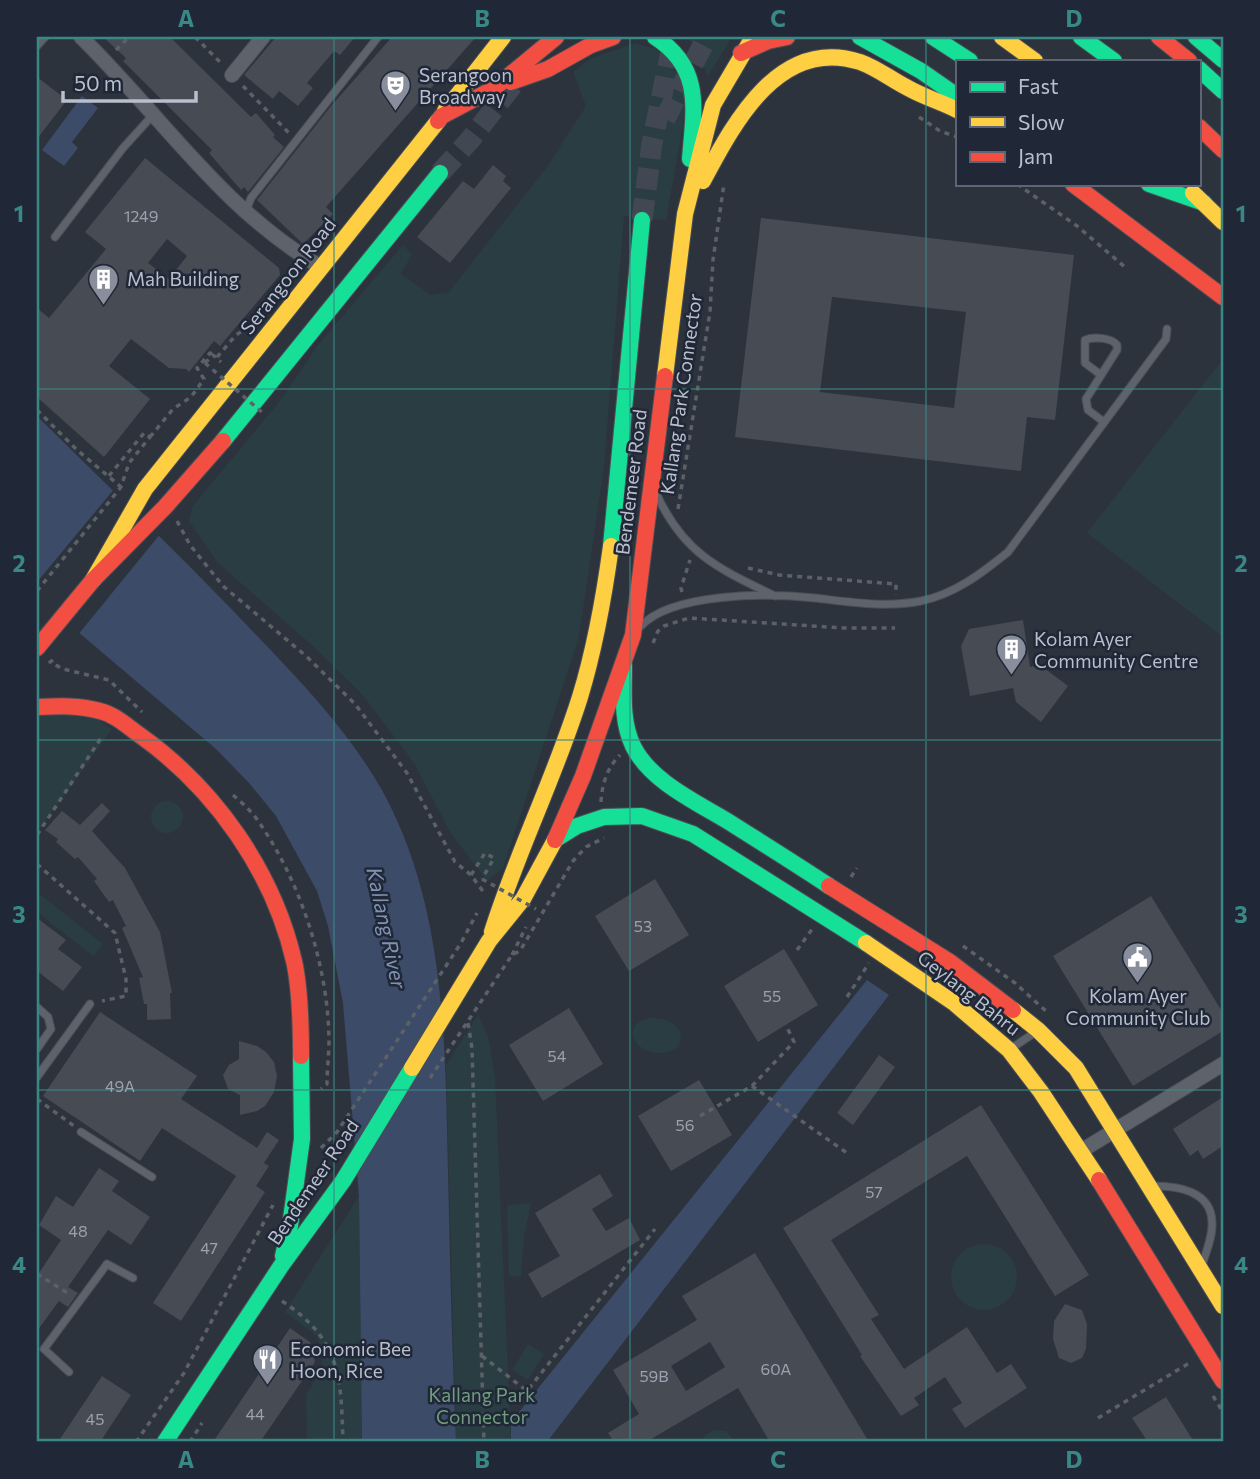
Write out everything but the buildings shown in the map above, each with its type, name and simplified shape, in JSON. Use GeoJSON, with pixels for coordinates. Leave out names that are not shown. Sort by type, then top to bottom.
{"type":"FeatureCollection","features":[{"type":"Feature","properties":{"kind":"main road","name":"Serangoon Road"},"geometry":{"type":"LineString","coordinates":[[93,580],[145,489],[442,116],[493,89],[556,37]]}},
{"type":"Feature","properties":{"kind":"main road"},"geometry":{"type":"LineString","coordinates":[[493,89],[548,69],[591,45],[613,37]]}},
{"type":"Feature","properties":{"kind":"main road"},"geometry":{"type":"LineString","coordinates":[[656,37],[677,52],[686,67],[695,98],[685,214]]}},
{"type":"Feature","properties":{"kind":"main road","name":"Bendemeer Road"},"geometry":{"type":"LineString","coordinates":[[165,1442],[281,1266],[343,1181],[458,988],[489,941],[523,899],[555,839],[583,776],[633,635],[685,214],[713,105],[752,37]]}},
{"type":"Feature","properties":{"kind":"main road"},"geometry":{"type":"LineString","coordinates":[[741,53],[768,41],[787,37]]}},
{"type":"Feature","properties":{"kind":"main road"},"geometry":{"type":"LineString","coordinates":[[860,37],[921,71],[956,95]]}},
{"type":"Feature","properties":{"kind":"main road"},"geometry":{"type":"LineString","coordinates":[[933,37],[968,60]]}},
{"type":"Feature","properties":{"kind":"main road"},"geometry":{"type":"LineString","coordinates":[[1002,37],[1034,60]]}},
{"type":"Feature","properties":{"kind":"main road"},"geometry":{"type":"LineString","coordinates":[[1082,37],[1113,60]]}},
{"type":"Feature","properties":{"kind":"main road"},"geometry":{"type":"LineString","coordinates":[[1159,37],[1188,60]]}},
{"type":"Feature","properties":{"kind":"main road"},"geometry":{"type":"LineString","coordinates":[[1196,37],[1223,60]]}},
{"type":"Feature","properties":{"kind":"main road"},"geometry":{"type":"LineString","coordinates":[[442,116],[502,40]]}},
{"type":"Feature","properties":{"kind":"main road"},"geometry":{"type":"LineString","coordinates":[[685,214],[733,125],[765,86],[789,66],[833,57],[853,60],[872,66],[913,92],[956,110]]}},
{"type":"Feature","properties":{"kind":"main road"},"geometry":{"type":"LineString","coordinates":[[1200,70],[1223,91]]}},
{"type":"Feature","properties":{"kind":"main road"},"geometry":{"type":"LineString","coordinates":[[1200,128],[1223,150]]}},
{"type":"Feature","properties":{"kind":"main road","name":"Serangoon Road"},"geometry":{"type":"LineString","coordinates":[[37,648],[93,580],[169,510],[440,173]]}},
{"type":"Feature","properties":{"kind":"main road"},"geometry":{"type":"LineString","coordinates":[[1076,186],[1223,297]]}},
{"type":"Feature","properties":{"kind":"main road"},"geometry":{"type":"LineString","coordinates":[[1155,186],[1204,203]]}},
{"type":"Feature","properties":{"kind":"main road"},"geometry":{"type":"LineString","coordinates":[[1185,186],[1223,222]]}},
{"type":"Feature","properties":{"kind":"main road","name":"Bendemeer Road"},"geometry":{"type":"LineString","coordinates":[[489,941],[505,886],[567,732],[589,666],[601,611],[614,524],[642,220]]}},
{"type":"Feature","properties":{"kind":"main road","name":"Geylang Bahru"},"geometry":{"type":"LineString","coordinates":[[624,665],[624,723],[632,746],[645,764],[676,789],[950,962],[1038,1030],[1076,1068],[1223,1306]]}},
{"type":"Feature","properties":{"kind":"main road"},"geometry":{"type":"LineString","coordinates":[[37,707],[67,705],[101,711],[113,716],[152,744],[210,797],[262,874],[273,897],[293,962],[298,992],[302,1113],[302,1139],[290,1226],[281,1266]]}},
{"type":"Feature","properties":{"kind":"main road","name":"Geylang Bahru"},"geometry":{"type":"LineString","coordinates":[[555,839],[577,826],[604,817],[642,816],[693,834],[877,950],[954,1003],[1009,1050],[1081,1151],[1223,1381]]}},
{"type":"Feature","properties":{"kind":"street"},"geometry":{"type":"LineString","coordinates":[[81,37],[106,61],[152,116],[205,172],[246,211],[304,257],[321,267]]}},
{"type":"Feature","properties":{"kind":"street"},"geometry":{"type":"LineString","coordinates":[[232,75],[263,37]]}},
{"type":"Feature","properties":{"kind":"street"},"geometry":{"type":"LineString","coordinates":[[1081,1151],[1223,1064]]}},
{"type":"Feature","properties":{"kind":"lane"},"geometry":{"type":"LineString","coordinates":[[37,46],[45,37]]}},
{"type":"Feature","properties":{"kind":"lane"},"geometry":{"type":"LineString","coordinates":[[246,211],[251,198],[377,37]]}},
{"type":"Feature","properties":{"kind":"lane"},"geometry":{"type":"LineString","coordinates":[[55,237],[123,148],[152,116]]}},
{"type":"Feature","properties":{"kind":"lane"},"geometry":{"type":"LineString","coordinates":[[633,635],[647,619],[686,602],[775,596],[895,605],[923,601],[952,591],[978,576],[1008,552],[1166,339],[1167,329]]}},
{"type":"Feature","properties":{"kind":"lane"},"geometry":{"type":"LineString","coordinates":[[1101,375],[1085,363],[1085,340],[1090,337],[1111,340],[1117,345],[1117,350],[1086,399],[1088,410],[1104,422]]}},
{"type":"Feature","properties":{"kind":"lane"},"geometry":{"type":"LineString","coordinates":[[653,486],[667,517],[695,551],[723,571],[775,596]]}},
{"type":"Feature","properties":{"kind":"lane"},"geometry":{"type":"LineString","coordinates":[[38,1074],[90,1004]]}},
{"type":"Feature","properties":{"kind":"lane"},"geometry":{"type":"LineString","coordinates":[[37,1007],[48,1017],[51,1029],[37,1049]]}},
{"type":"Feature","properties":{"kind":"lane"},"geometry":{"type":"LineString","coordinates":[[1009,1050],[1038,1030]]}},
{"type":"Feature","properties":{"kind":"lane"},"geometry":{"type":"LineString","coordinates":[[81,1132],[152,1177]]}},
{"type":"Feature","properties":{"kind":"lane"},"geometry":{"type":"LineString","coordinates":[[1150,1186],[1174,1186],[1192,1191],[1207,1205],[1213,1221],[1201,1270]]}},
{"type":"Feature","properties":{"kind":"lane"},"geometry":{"type":"LineString","coordinates":[[69,1372],[44,1349],[107,1264],[133,1278]]}},
{"type":"Feature","properties":{"kind":"path"},"geometry":{"type":"LineString","coordinates":[[106,61],[129,37]]}},
{"type":"Feature","properties":{"kind":"path"},"geometry":{"type":"LineString","coordinates":[[195,37],[296,141]]}},
{"type":"Feature","properties":{"kind":"path","name":"Kallang Park Connector"},"geometry":{"type":"LineString","coordinates":[[677,516],[710,312],[713,260],[725,177]]}},
{"type":"Feature","properties":{"kind":"path"},"geometry":{"type":"LineString","coordinates":[[1020,186],[1077,226],[1126,268]]}},
{"type":"Feature","properties":{"kind":"path"},"geometry":{"type":"LineString","coordinates":[[37,591],[121,488],[128,463],[173,409],[191,397],[204,379],[197,368],[210,353],[218,356],[255,318]]}},
{"type":"Feature","properties":{"kind":"path"},"geometry":{"type":"LineString","coordinates":[[229,356],[223,363],[213,355],[205,363],[264,414]]}},
{"type":"Feature","properties":{"kind":"path"},"geometry":{"type":"LineString","coordinates":[[37,410],[121,488]]}},
{"type":"Feature","properties":{"kind":"path"},"geometry":{"type":"LineString","coordinates":[[108,477],[144,433],[150,437]]}},
{"type":"Feature","properties":{"kind":"path"},"geometry":{"type":"LineString","coordinates":[[169,510],[190,545],[223,586],[306,656],[349,697],[370,722],[407,773],[455,862],[471,875],[486,895]]}},
{"type":"Feature","properties":{"kind":"path"},"geometry":{"type":"LineString","coordinates":[[689,618],[681,588],[695,551]]}},
{"type":"Feature","properties":{"kind":"path"},"geometry":{"type":"LineString","coordinates":[[739,566],[779,575],[896,584],[895,605]]}},
{"type":"Feature","properties":{"kind":"path"},"geometry":{"type":"LineString","coordinates":[[651,647],[658,631],[664,626],[689,618],[844,628],[895,628]]}},
{"type":"Feature","properties":{"kind":"path"},"geometry":{"type":"LineString","coordinates":[[37,835],[103,734]]}},
{"type":"Feature","properties":{"kind":"path"},"geometry":{"type":"LineString","coordinates":[[512,956],[520,951],[573,861],[586,847],[608,836],[602,790],[610,765],[632,746]]}},
{"type":"Feature","properties":{"kind":"path"},"geometry":{"type":"LineString","coordinates":[[471,875],[485,853],[494,858],[482,878],[536,909]]}},
{"type":"Feature","properties":{"kind":"path"},"geometry":{"type":"LineString","coordinates":[[37,864],[115,933],[126,979],[126,996],[90,1004]]}},
{"type":"Feature","properties":{"kind":"path"},"geometry":{"type":"LineString","coordinates":[[851,877],[856,868]]}},
{"type":"Feature","properties":{"kind":"path"},"geometry":{"type":"LineString","coordinates":[[558,872],[565,875]]}},
{"type":"Feature","properties":{"kind":"path"},"geometry":{"type":"LineString","coordinates":[[337,1132],[461,943],[480,907]]}},
{"type":"Feature","properties":{"kind":"path"},"geometry":{"type":"LineString","coordinates":[[797,950],[823,916]]}},
{"type":"Feature","properties":{"kind":"path"},"geometry":{"type":"LineString","coordinates":[[484,1442],[472,1048],[468,1021],[512,956],[530,921]]}},
{"type":"Feature","properties":{"kind":"path"},"geometry":{"type":"LineString","coordinates":[[847,997],[877,950]]}},
{"type":"Feature","properties":{"kind":"path"},"geometry":{"type":"LineString","coordinates":[[699,1116],[752,1086],[793,1042],[786,1024]]}},
{"type":"Feature","properties":{"kind":"path"},"geometry":{"type":"LineString","coordinates":[[752,1086],[847,1153]]}},
{"type":"Feature","properties":{"kind":"path"},"geometry":{"type":"LineString","coordinates":[[37,1100],[81,1132]]}},
{"type":"Feature","properties":{"kind":"path"},"geometry":{"type":"LineString","coordinates":[[136,1442],[184,1373],[277,1197]]}},
{"type":"Feature","properties":{"kind":"path"},"geometry":{"type":"LineString","coordinates":[[480,1354],[527,1391],[655,1229]]}},
{"type":"Feature","properties":{"kind":"path"},"geometry":{"type":"LineString","coordinates":[[37,1274],[79,1301]]}},
{"type":"Feature","properties":{"kind":"path"},"geometry":{"type":"LineString","coordinates":[[282,1301],[321,1333],[332,1354],[341,1392],[342,1442]]}},
{"type":"Feature","properties":{"kind":"path"},"geometry":{"type":"LineString","coordinates":[[1098,1418],[1191,1362]]}},
{"type":"Feature","properties":{"kind":"path"},"geometry":{"type":"LineString","coordinates":[[190,1442],[203,1423]]}},
{"type":"Feature","properties":{"kind":"green space"},"geometry":{"type":"Polygon","coordinates":[[[685,37],[732,37],[708,76],[691,41],[685,37]]]}},
{"type":"Feature","properties":{"kind":"green space"},"geometry":{"type":"Polygon","coordinates":[[[635,43],[656,49],[683,81],[686,107],[666,220],[624,216],[604,466],[579,637],[503,868],[487,881],[450,832],[414,763],[362,694],[313,646],[217,562],[189,521],[192,507],[280,401],[318,345],[403,245],[412,254],[401,274],[431,295],[449,292],[547,167],[586,106],[573,72],[590,59],[635,43]]]}},
{"type":"Feature","properties":{"kind":"green space"},"geometry":{"type":"Polygon","coordinates":[[[1223,359],[1223,637],[1087,533],[1223,359]]]}},
{"type":"Feature","properties":{"kind":"green space"},"geometry":{"type":"Polygon","coordinates":[[[37,711],[92,716],[112,729],[37,833],[37,711]]]}},
{"type":"Feature","properties":{"kind":"green space"},"geometry":{"type":"Polygon","coordinates":[[[167,801],[178,806],[183,817],[178,828],[167,833],[156,828],[151,817],[156,806],[167,801]]]}},
{"type":"Feature","properties":{"kind":"green space"},"geometry":{"type":"Polygon","coordinates":[[[37,892],[103,944],[93,956],[37,912],[37,892]]]}},
{"type":"Feature","properties":{"kind":"green space","name":"Kallang Park Connector"},"geometry":{"type":"Polygon","coordinates":[[[478,1015],[488,1037],[495,1078],[511,1442],[456,1442],[446,1065],[478,1015]]]}},
{"type":"Feature","properties":{"kind":"green space"},"geometry":{"type":"Polygon","coordinates":[[[650,1018],[672,1023],[681,1033],[679,1046],[667,1052],[656,1053],[638,1044],[633,1037],[633,1030],[638,1023],[650,1018]]]}},
{"type":"Feature","properties":{"kind":"green space"},"geometry":{"type":"Polygon","coordinates":[[[359,1196],[362,1442],[307,1442],[306,1395],[321,1370],[323,1352],[316,1335],[285,1312],[359,1196]]]}},
{"type":"Feature","properties":{"kind":"green space"},"geometry":{"type":"Polygon","coordinates":[[[531,1203],[524,1236],[521,1276],[509,1277],[507,1205],[531,1203]]]}},
{"type":"Feature","properties":{"kind":"green space"},"geometry":{"type":"Polygon","coordinates":[[[984,1244],[997,1247],[1007,1254],[1014,1264],[1017,1277],[1014,1290],[1007,1300],[997,1307],[984,1310],[971,1307],[961,1300],[954,1290],[951,1277],[954,1264],[961,1254],[971,1247],[984,1244]]]}},
{"type":"Feature","properties":{"kind":"green space"},"geometry":{"type":"Polygon","coordinates":[[[528,1344],[544,1354],[528,1380],[512,1370],[528,1344]]]}},
{"type":"Feature","properties":{"kind":"green space"},"geometry":{"type":"Polygon","coordinates":[[[714,1430],[726,1431],[735,1442],[701,1442],[704,1436],[714,1430]]]}},
{"type":"Feature","properties":{"kind":"water"},"geometry":{"type":"Polygon","coordinates":[[[82,96],[98,108],[72,142],[78,148],[64,166],[42,150],[82,96]]]}},
{"type":"Feature","properties":{"kind":"water","name":"Kallang River"},"geometry":{"type":"Polygon","coordinates":[[[37,416],[207,584],[312,694],[370,771],[404,836],[430,929],[443,1025],[456,1442],[362,1442],[359,1196],[343,1003],[328,926],[317,891],[276,816],[249,783],[216,749],[37,597],[37,416]]]}},
{"type":"Feature","properties":{"kind":"water"},"geometry":{"type":"Polygon","coordinates":[[[867,980],[889,995],[547,1442],[511,1442],[511,1422],[867,980]]]}},
{"type":"Feature","properties":{"kind":"pier"},"geometry":{"type":"Polygon","coordinates":[[[115,488],[161,533],[77,636],[37,602],[37,582],[115,488]]]}},
{"type":"Feature","properties":{"kind":"tunnel"},"geometry":{"type":"LineString","coordinates":[[642,220],[652,143],[674,37]]}},
{"type":"Feature","properties":{"kind":"tunnel"},"geometry":{"type":"LineString","coordinates":[[665,119],[707,37]]}},
{"type":"Feature","properties":{"kind":"tunnel"},"geometry":{"type":"LineString","coordinates":[[440,173],[470,140],[525,69]]}},
{"type":"Feature","properties":{"kind":"traffic: fast"},"geometry":{"type":"LineString","coordinates":[[655,37],[670,49],[688,76],[693,107],[690,159]]}},
{"type":"Feature","properties":{"kind":"traffic: fast"},"geometry":{"type":"LineString","coordinates":[[860,37],[921,71],[956,95]]}},
{"type":"Feature","properties":{"kind":"traffic: fast"},"geometry":{"type":"LineString","coordinates":[[933,37],[968,60]]}},
{"type":"Feature","properties":{"kind":"traffic: fast"},"geometry":{"type":"LineString","coordinates":[[1081,37],[1113,60]]}},
{"type":"Feature","properties":{"kind":"traffic: fast"},"geometry":{"type":"LineString","coordinates":[[1196,37],[1223,60]]}},
{"type":"Feature","properties":{"kind":"traffic: fast"},"geometry":{"type":"LineString","coordinates":[[1200,70],[1223,91]]}},
{"type":"Feature","properties":{"kind":"traffic: fast"},"geometry":{"type":"LineString","coordinates":[[223,441],[440,173]]}},
{"type":"Feature","properties":{"kind":"traffic: fast"},"geometry":{"type":"LineString","coordinates":[[1155,186],[1204,203]]}},
{"type":"Feature","properties":{"kind":"traffic: fast"},"geometry":{"type":"LineString","coordinates":[[611,546],[642,220]]}},
{"type":"Feature","properties":{"kind":"traffic: fast"},"geometry":{"type":"LineString","coordinates":[[624,666],[624,706],[629,736],[651,770],[675,790],[829,886]]}},
{"type":"Feature","properties":{"kind":"traffic: fast"},"geometry":{"type":"LineString","coordinates":[[556,839],[577,826],[604,817],[642,816],[693,834],[866,943]]}},
{"type":"Feature","properties":{"kind":"traffic: fast"},"geometry":{"type":"LineString","coordinates":[[283,1256],[290,1226],[302,1139],[301,1056]]}},
{"type":"Feature","properties":{"kind":"traffic: fast"},"geometry":{"type":"LineString","coordinates":[[165,1442],[281,1266],[343,1181],[412,1068]]}},
{"type":"Feature","properties":{"kind":"traffic: slow"},"geometry":{"type":"LineString","coordinates":[[445,111],[503,37]]}},
{"type":"Feature","properties":{"kind":"traffic: slow"},"geometry":{"type":"LineString","coordinates":[[665,376],[685,214],[713,105],[753,37]]}},
{"type":"Feature","properties":{"kind":"traffic: slow"},"geometry":{"type":"LineString","coordinates":[[1002,37],[1034,60]]}},
{"type":"Feature","properties":{"kind":"traffic: slow"},"geometry":{"type":"LineString","coordinates":[[703,181],[729,134],[763,90],[783,73],[806,61],[831,57],[860,62],[956,110]]}},
{"type":"Feature","properties":{"kind":"traffic: slow"},"geometry":{"type":"LineString","coordinates":[[93,580],[145,489],[438,121]]}},
{"type":"Feature","properties":{"kind":"traffic: slow"},"geometry":{"type":"LineString","coordinates":[[1193,193],[1223,222]]}},
{"type":"Feature","properties":{"kind":"traffic: slow"},"geometry":{"type":"LineString","coordinates":[[492,932],[580,697],[599,622],[611,546]]}},
{"type":"Feature","properties":{"kind":"traffic: slow"},"geometry":{"type":"LineString","coordinates":[[412,1068],[489,941],[523,899],[555,840]]}},
{"type":"Feature","properties":{"kind":"traffic: slow"},"geometry":{"type":"LineString","coordinates":[[866,943],[954,1003],[1009,1050],[1041,1092],[1099,1180]]}},
{"type":"Feature","properties":{"kind":"traffic: slow"},"geometry":{"type":"LineString","coordinates":[[1013,1010],[1038,1030],[1076,1068],[1223,1306]]}},
{"type":"Feature","properties":{"kind":"traffic: jam"},"geometry":{"type":"LineString","coordinates":[[438,121],[442,116],[493,89],[556,37]]}},
{"type":"Feature","properties":{"kind":"traffic: jam"},"geometry":{"type":"LineString","coordinates":[[511,82],[548,69],[591,45],[613,37]]}},
{"type":"Feature","properties":{"kind":"traffic: jam"},"geometry":{"type":"LineString","coordinates":[[741,53],[768,41],[787,37]]}},
{"type":"Feature","properties":{"kind":"traffic: jam"},"geometry":{"type":"LineString","coordinates":[[1159,37],[1188,60]]}},
{"type":"Feature","properties":{"kind":"traffic: jam"},"geometry":{"type":"LineString","coordinates":[[1200,128],[1223,150]]}},
{"type":"Feature","properties":{"kind":"traffic: jam"},"geometry":{"type":"LineString","coordinates":[[1076,186],[1223,297]]}},
{"type":"Feature","properties":{"kind":"traffic: jam"},"geometry":{"type":"LineString","coordinates":[[555,840],[583,776],[633,635],[665,376]]}},
{"type":"Feature","properties":{"kind":"traffic: jam"},"geometry":{"type":"LineString","coordinates":[[37,648],[93,580],[165,507],[223,441]]}},
{"type":"Feature","properties":{"kind":"traffic: jam"},"geometry":{"type":"LineString","coordinates":[[37,707],[77,707],[111,715],[168,757],[216,807],[256,864],[272,895],[284,928],[298,983],[301,1056]]}},
{"type":"Feature","properties":{"kind":"traffic: jam"},"geometry":{"type":"LineString","coordinates":[[829,886],[950,962],[1013,1010]]}},
{"type":"Feature","properties":{"kind":"traffic: jam"},"geometry":{"type":"LineString","coordinates":[[1099,1180],[1223,1381]]}},
{"type":"Feature","properties":{"kind":"place","name":"Serangoon Broadway"},"geometry":{"type":"Point","coordinates":[396,113]}},
{"type":"Feature","properties":{"kind":"place","name":"Mah Building"},"geometry":{"type":"Point","coordinates":[104,306]}},
{"type":"Feature","properties":{"kind":"place","name":"Kolam Ayer Community Centre"},"geometry":{"type":"Point","coordinates":[1011,677]}},
{"type":"Feature","properties":{"kind":"place","name":"Kolam Ayer Community Club"},"geometry":{"type":"Point","coordinates":[1138,984]}},
{"type":"Feature","properties":{"kind":"place","name":"Economic Bee Hoon, Rice"},"geometry":{"type":"Point","coordinates":[267,1387]}}]}
